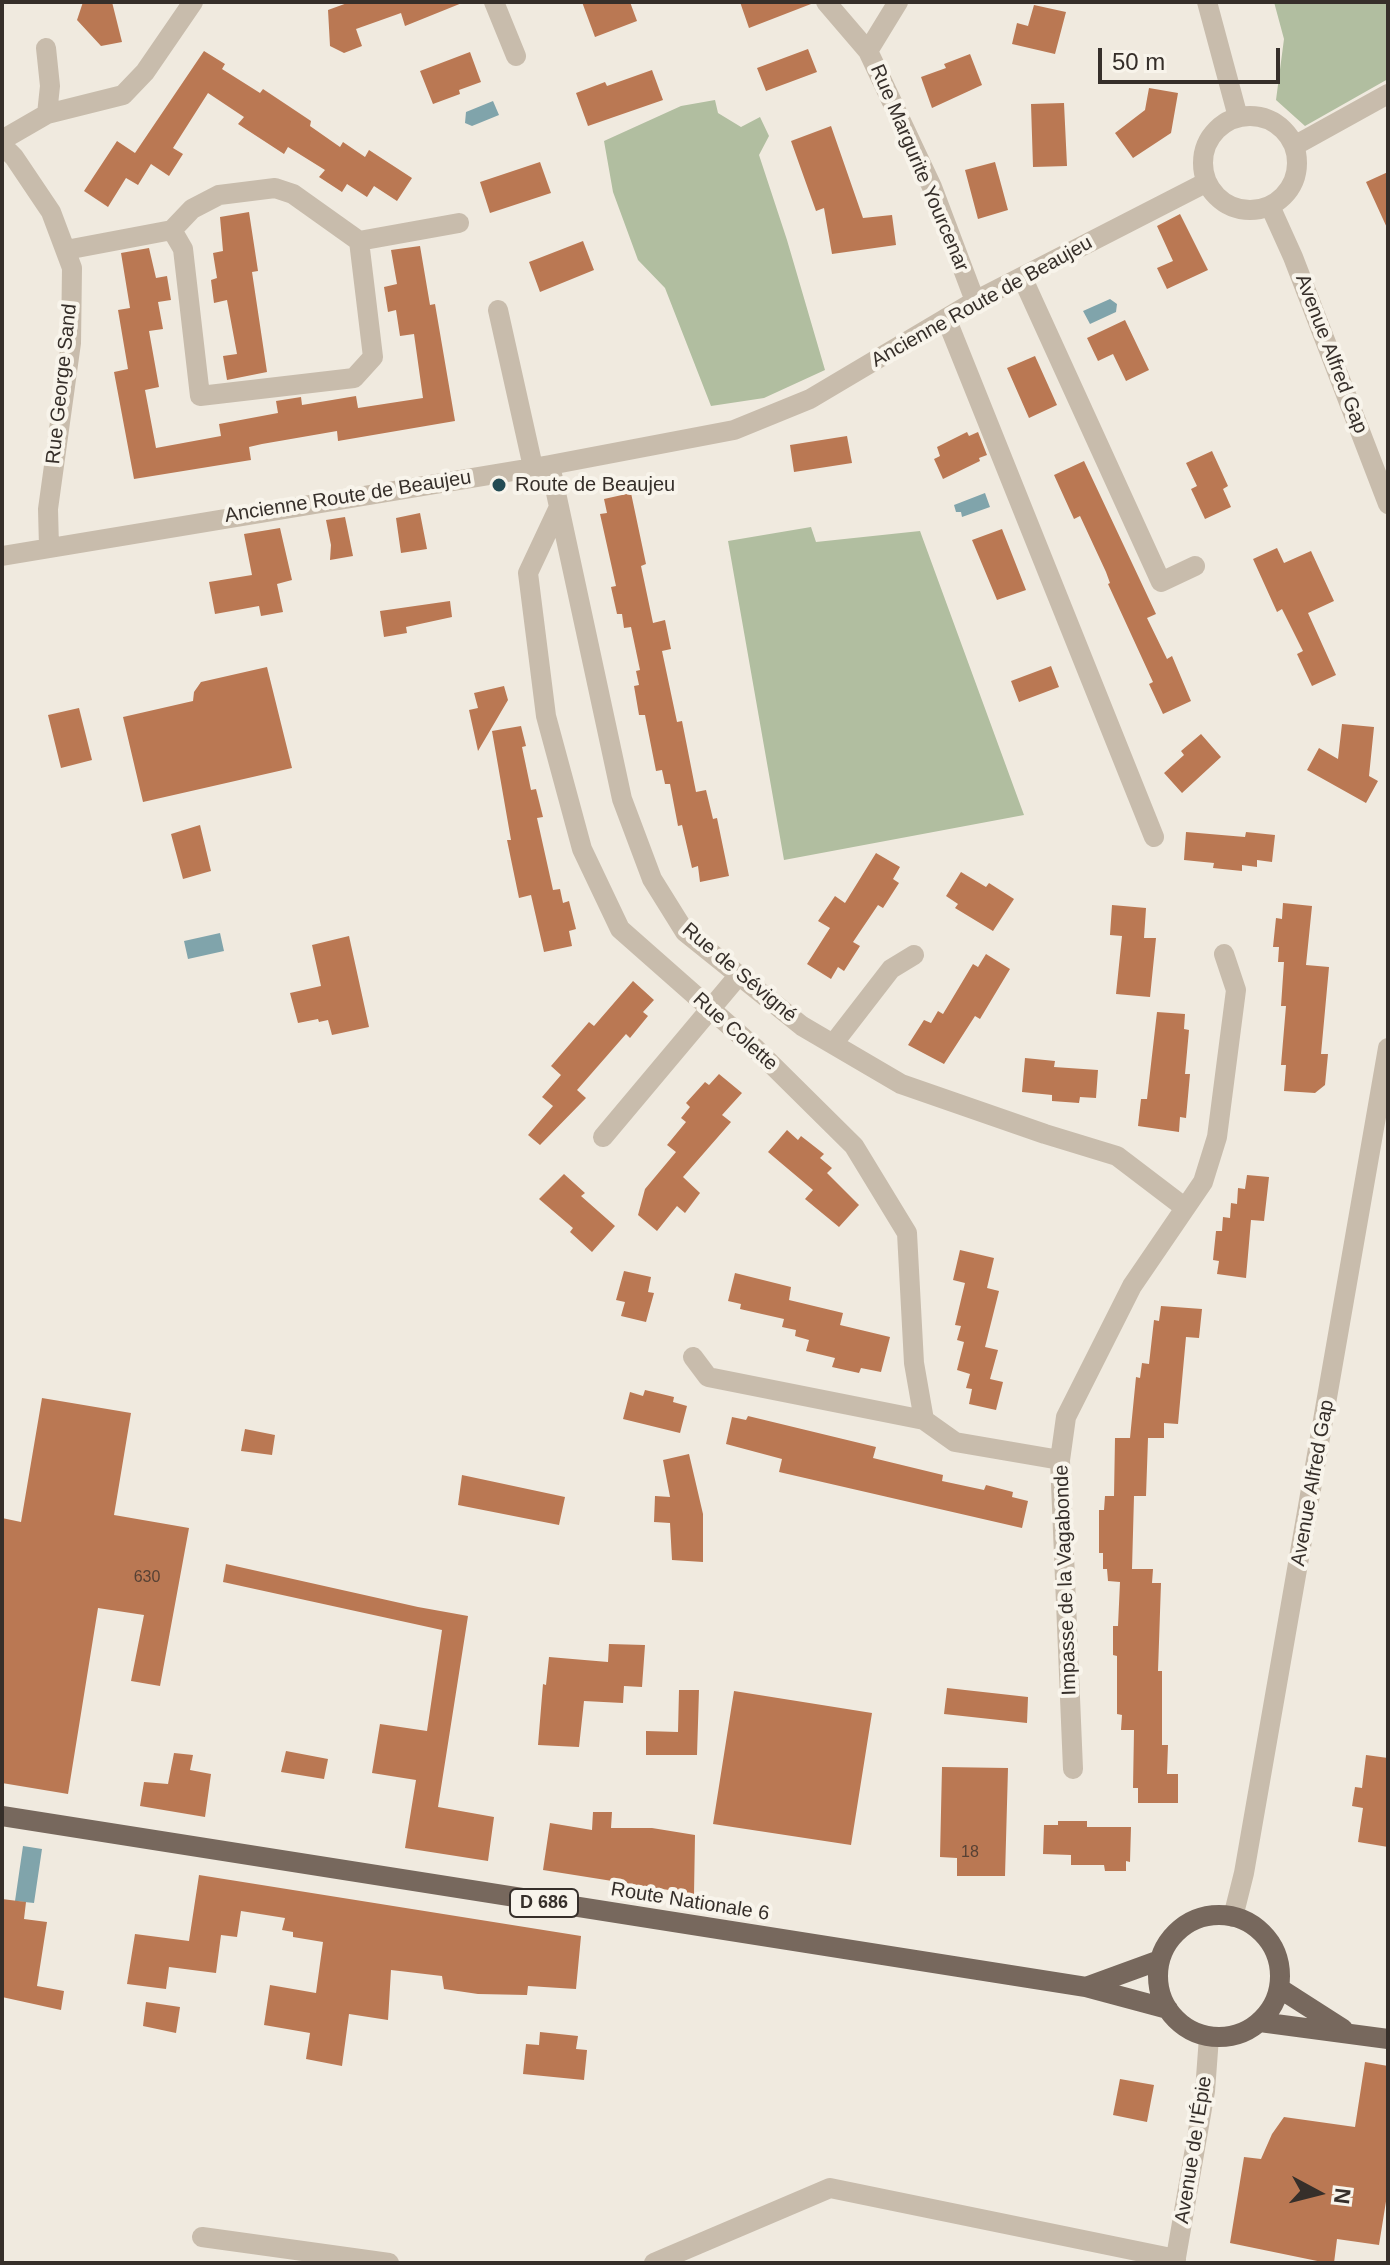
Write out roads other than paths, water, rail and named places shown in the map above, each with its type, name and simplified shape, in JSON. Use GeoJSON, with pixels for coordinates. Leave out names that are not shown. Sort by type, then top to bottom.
{"type":"FeatureCollection","features":[{"type":"Feature","properties":{"kind":"main road","name":"Route Nationale 6"},"geometry":{"type":"LineString","coordinates":[[2,1816],[1086,1987],[1168,2009]]}},
{"type":"Feature","properties":{"kind":"main road"},"geometry":{"type":"LineString","coordinates":[[1215,1915],[1233,1917],[1250,1924],[1265,1936],[1275,1951],[1280,1970],[1279,1988],[1272,2007],[1260,2022],[1245,2032],[1227,2037],[1209,2037],[1178,2022],[1168,2009],[1160,1993],[1160,1960],[1168,1943],[1181,1929],[1215,1915]]}},
{"type":"Feature","properties":{"kind":"main road","name":"Route Nationale 6"},"geometry":{"type":"LineString","coordinates":[[1086,1987],[1160,1960]]}},
{"type":"Feature","properties":{"kind":"main road"},"geometry":{"type":"LineString","coordinates":[[1279,1988],[1346,2031]]}},
{"type":"Feature","properties":{"kind":"main road"},"geometry":{"type":"LineString","coordinates":[[1260,2022],[1346,2031],[1388,2039]]}},
{"type":"Feature","properties":{"kind":"street"},"geometry":{"type":"LineString","coordinates":[[2,142],[47,114],[123,95],[145,72],[193,2]]}},
{"type":"Feature","properties":{"kind":"street"},"geometry":{"type":"LineString","coordinates":[[494,2],[516,56]]}},
{"type":"Feature","properties":{"kind":"street","name":"Rue Margurite Yourcenar"},"geometry":{"type":"LineString","coordinates":[[826,2],[868,51],[932,187],[975,301]]}},
{"type":"Feature","properties":{"kind":"street"},"geometry":{"type":"LineString","coordinates":[[868,51],[898,2]]}},
{"type":"Feature","properties":{"kind":"street"},"geometry":{"type":"LineString","coordinates":[[1207,2],[1238,117]]}},
{"type":"Feature","properties":{"kind":"street"},"geometry":{"type":"LineString","coordinates":[[46,48],[50,86],[47,114]]}},
{"type":"Feature","properties":{"kind":"street"},"geometry":{"type":"LineString","coordinates":[[1294,146],[1388,94]]}},
{"type":"Feature","properties":{"kind":"street"},"geometry":{"type":"LineString","coordinates":[[1252,115],[1265,118],[1288,134],[1294,146],[1296,174],[1281,198],[1270,206],[1241,209],[1215,194],[1207,182],[1204,155],[1208,142],[1215,131],[1238,117],[1252,115]]}},
{"type":"Feature","properties":{"kind":"street","name":"Rue George Sand"},"geometry":{"type":"LineString","coordinates":[[2,142],[51,212],[72,268],[71,343],[48,509],[49,547]]}},
{"type":"Feature","properties":{"kind":"street","name":"Ancienne Route de Beaujeu"},"geometry":{"type":"LineString","coordinates":[[2,556],[541,466],[734,430],[810,399],[975,301],[1207,182]]}},
{"type":"Feature","properties":{"kind":"street"},"geometry":{"type":"LineString","coordinates":[[66,250],[172,230],[192,209],[219,195],[275,188],[293,194],[359,241],[459,223]]}},
{"type":"Feature","properties":{"kind":"street","name":"Avenue Alfred Gap"},"geometry":{"type":"LineString","coordinates":[[1270,206],[1293,257],[1388,504]]}},
{"type":"Feature","properties":{"kind":"street"},"geometry":{"type":"LineString","coordinates":[[172,230],[183,249],[200,396],[354,378],[373,357],[359,241]]}},
{"type":"Feature","properties":{"kind":"street"},"geometry":{"type":"LineString","coordinates":[[1022,277],[1161,582],[1195,566]]}},
{"type":"Feature","properties":{"kind":"street","name":"Rue de Sévigné"},"geometry":{"type":"LineString","coordinates":[[498,310],[541,466],[559,507],[622,799],[652,879],[685,932],[802,1026],[901,1084],[1117,1156],[1184,1207]]}},
{"type":"Feature","properties":{"kind":"street"},"geometry":{"type":"LineString","coordinates":[[946,318],[1154,837]]}},
{"type":"Feature","properties":{"kind":"street","name":"Rue Colette"},"geometry":{"type":"LineString","coordinates":[[559,507],[528,573],[546,716],[582,849],[620,929],[756,1049],[854,1146],[907,1233],[914,1363],[924,1420]]}},
{"type":"Feature","properties":{"kind":"street","name":"Impasse de la Vagabonde"},"geometry":{"type":"LineString","coordinates":[[1073,1769],[1060,1460],[1066,1417],[1132,1286],[1203,1182],[1217,1137],[1236,990],[1224,954]]}},
{"type":"Feature","properties":{"kind":"street"},"geometry":{"type":"LineString","coordinates":[[833,1044],[891,969],[914,955]]}},
{"type":"Feature","properties":{"kind":"street"},"geometry":{"type":"LineString","coordinates":[[603,1137],[739,975]]}},
{"type":"Feature","properties":{"kind":"street","name":"Avenue Alfred Gap"},"geometry":{"type":"LineString","coordinates":[[1233,1917],[1247,1857],[1388,1048]]}},
{"type":"Feature","properties":{"kind":"street"},"geometry":{"type":"LineString","coordinates":[[693,1357],[708,1377],[924,1420],[955,1442],[1060,1460]]}},
{"type":"Feature","properties":{"kind":"street","name":"Avenue de l'Épie"},"geometry":{"type":"LineString","coordinates":[[1176,2261],[1205,2091],[1209,2037]]}},
{"type":"Feature","properties":{"kind":"street"},"geometry":{"type":"LineString","coordinates":[[654,2263],[830,2188],[1176,2261]]}},
{"type":"Feature","properties":{"kind":"street"},"geometry":{"type":"LineString","coordinates":[[202,2237],[389,2263]]}},
{"type":"Feature","properties":{"kind":"water"},"geometry":{"type":"Polygon","coordinates":[[[493,101],[499,115],[472,126],[465,123],[466,112],[493,101]]]}},
{"type":"Feature","properties":{"kind":"water"},"geometry":{"type":"Polygon","coordinates":[[[1110,299],[1117,304],[1116,312],[1090,324],[1083,311],[1110,299]]]}},
{"type":"Feature","properties":{"kind":"water"},"geometry":{"type":"Polygon","coordinates":[[[985,493],[990,507],[962,517],[961,512],[956,512],[954,505],[985,493]]]}},
{"type":"Feature","properties":{"kind":"water"},"geometry":{"type":"Polygon","coordinates":[[[220,933],[224,951],[188,959],[184,941],[220,933]]]}},
{"type":"Feature","properties":{"kind":"water"},"geometry":{"type":"Polygon","coordinates":[[[23,1846],[42,1849],[34,1903],[15,1901],[23,1846]]]}},
{"type":"Feature","properties":{"kind":"place","name":"Route de Beaujeu"},"geometry":{"type":"Point","coordinates":[499,485]}}]}
